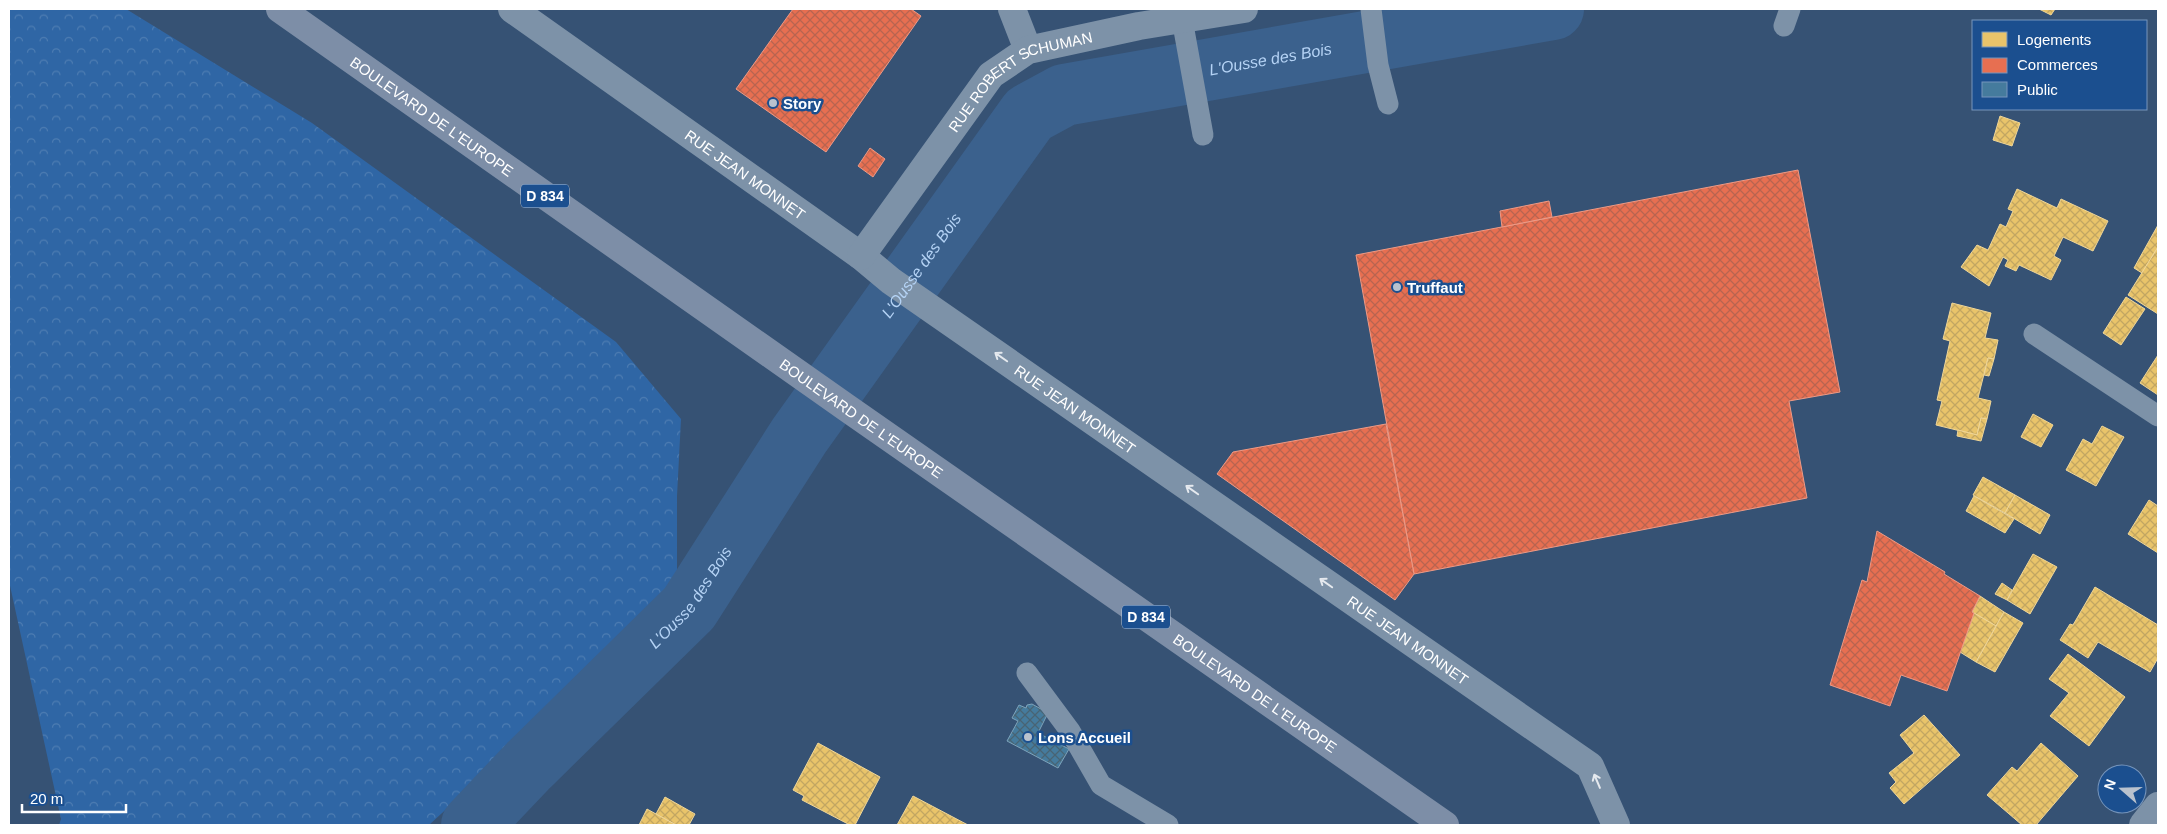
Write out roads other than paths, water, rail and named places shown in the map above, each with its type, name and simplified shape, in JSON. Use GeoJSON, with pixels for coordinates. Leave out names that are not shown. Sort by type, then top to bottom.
{"type":"FeatureCollection","features":[{"type":"Feature","properties":{"kind":"main road","name":"BOULEVARD DE L'EUROPE"},"geometry":{"type":"LineString","coordinates":[[280,9],[847,408],[1445,825]]}},
{"type":"Feature","properties":{"kind":"street","name":"RUE JEAN MONNET"},"geometry":{"type":"LineString","coordinates":[[512,9],[862,256],[891,281],[1590,766],[1616,825]]}},
{"type":"Feature","properties":{"kind":"street"},"geometry":{"type":"LineString","coordinates":[[1012,9],[1028,50]]}},
{"type":"Feature","properties":{"kind":"street","name":"RUE ROBERT SCHUMAN"},"geometry":{"type":"LineString","coordinates":[[862,256],[991,75],[1028,50],[1139,26],[1231,10]]}},
{"type":"Feature","properties":{"kind":"lane"},"geometry":{"type":"LineString","coordinates":[[1371,9],[1378,65],[1388,104]]}},
{"type":"Feature","properties":{"kind":"lane"},"geometry":{"type":"LineString","coordinates":[[1182,19],[1203,135]]}},
{"type":"Feature","properties":{"kind":"lane"},"geometry":{"type":"LineString","coordinates":[[2034,334],[2158,416]]}},
{"type":"Feature","properties":{"kind":"lane"},"geometry":{"type":"LineString","coordinates":[[1027,673],[1070,731],[1101,785],[1168,825]]}},
{"type":"Feature","properties":{"kind":"waterway","name":"L'Ousse des Bois"},"geometry":{"type":"LineString","coordinates":[[472,825],[529,765],[689,608],[799,436],[1029,114],[1064,95],[1553,9]]}},
{"type":"Feature","properties":{"kind":"place","name":"Story"},"geometry":{"type":"Point","coordinates":[773,103]}},
{"type":"Feature","properties":{"kind":"place","name":"Truffaut"},"geometry":{"type":"Point","coordinates":[1397,287]}},
{"type":"Feature","properties":{"kind":"place","name":"Lons Accueil"},"geometry":{"type":"Point","coordinates":[1028,737]}}]}
